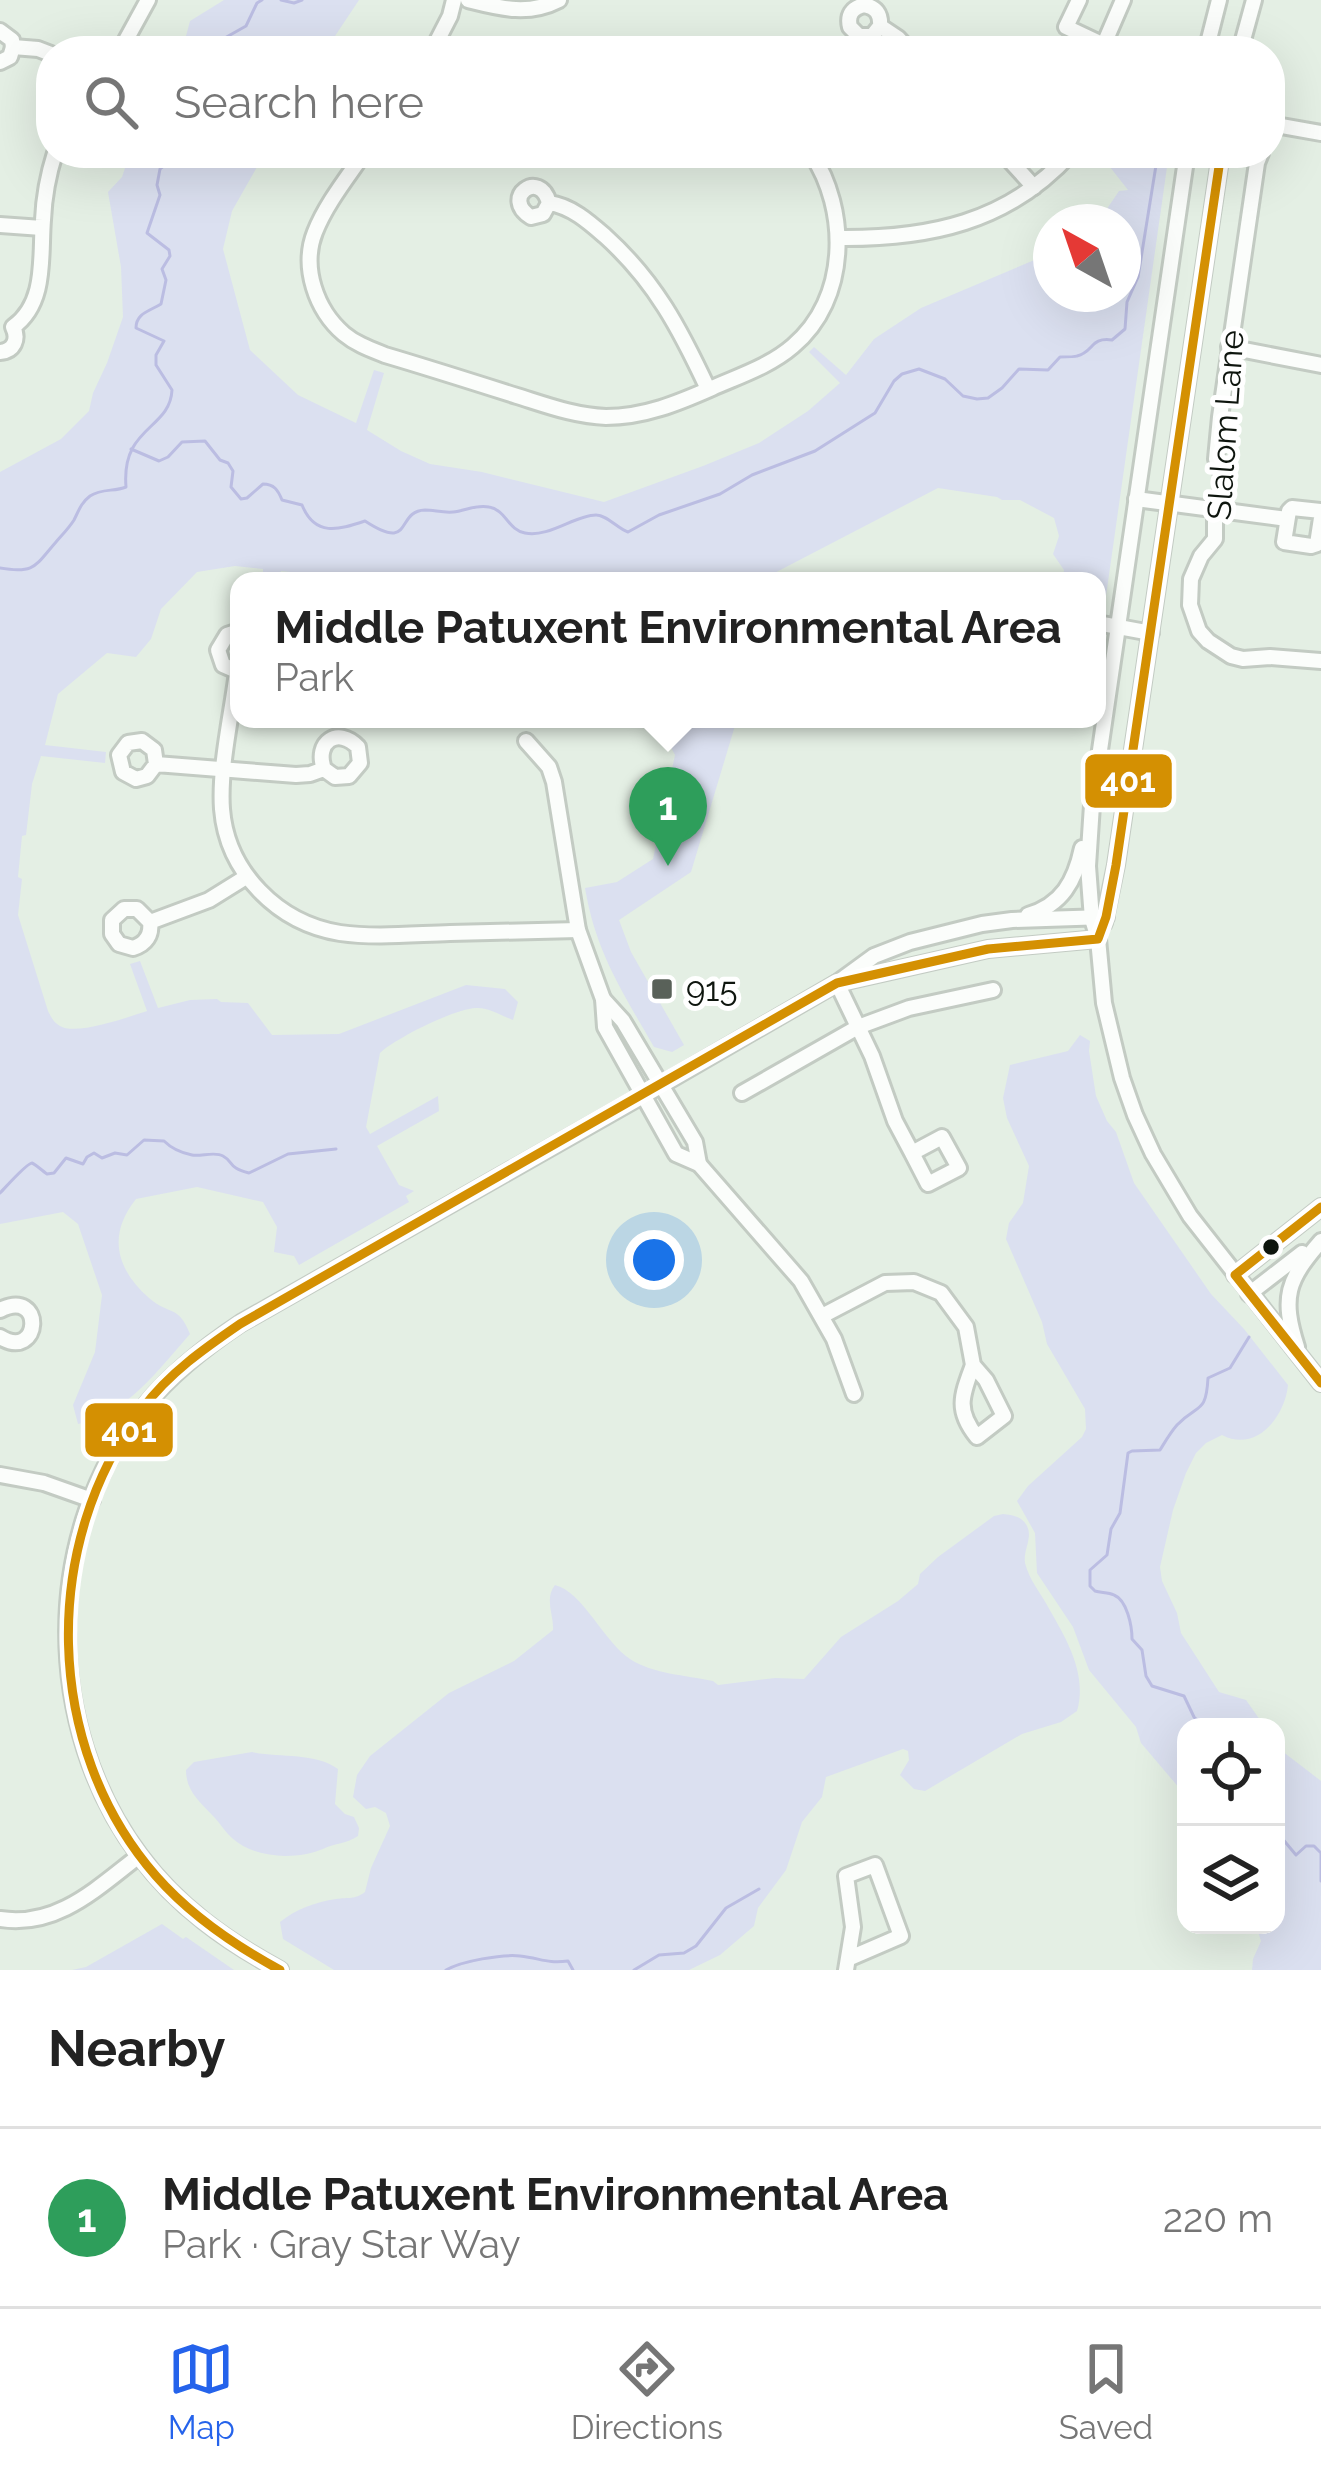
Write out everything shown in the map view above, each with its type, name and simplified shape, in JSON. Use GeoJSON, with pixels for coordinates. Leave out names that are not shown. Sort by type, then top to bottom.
{"type":"FeatureCollection","features":[{"type":"Feature","properties":{"kind":"street"},"geometry":{"type":"LineString","coordinates":[[128,36],[148,0]]}},
{"type":"Feature","properties":{"kind":"street"},"geometry":{"type":"LineString","coordinates":[[440,36],[454,0]]}},
{"type":"Feature","properties":{"kind":"street"},"geometry":{"type":"LineString","coordinates":[[467,0],[521,10],[559,0]]}},
{"type":"Feature","properties":{"kind":"street"},"geometry":{"type":"LineString","coordinates":[[1079,0],[1066,27],[1081,36]]}},
{"type":"Feature","properties":{"kind":"street"},"geometry":{"type":"LineString","coordinates":[[1106,36],[1123,0]]}},
{"type":"Feature","properties":{"kind":"street"},"geometry":{"type":"LineString","coordinates":[[1210,36],[1219,0]]}},
{"type":"Feature","properties":{"kind":"street"},"geometry":{"type":"LineString","coordinates":[[1244,36],[1254,0]]}},
{"type":"Feature","properties":{"kind":"street"},"geometry":{"type":"LineString","coordinates":[[880,26],[896,36]]}},
{"type":"Feature","properties":{"kind":"street"},"geometry":{"type":"LineString","coordinates":[[0,31],[7,33],[13,46],[10,57],[0,62]]}},
{"type":"Feature","properties":{"kind":"street"},"geometry":{"type":"LineString","coordinates":[[13,46],[36,49]]}},
{"type":"Feature","properties":{"kind":"street"},"geometry":{"type":"LineString","coordinates":[[1285,127],[1321,133]]}},
{"type":"Feature","properties":{"kind":"street"},"geometry":{"type":"LineString","coordinates":[[0,352],[16,339],[6,324],[27,314],[38,287],[52,168]]}},
{"type":"Feature","properties":{"kind":"street"},"geometry":{"type":"LineString","coordinates":[[354,168],[314,233],[310,249],[313,286],[334,325],[385,355],[604,417],[646,413],[708,389],[782,356],[807,332],[834,276],[838,238],[831,192],[821,168]]}},
{"type":"Feature","properties":{"kind":"street"},"geometry":{"type":"LineString","coordinates":[[1017,168],[1034,187]]}},
{"type":"Feature","properties":{"kind":"street"},"geometry":{"type":"LineString","coordinates":[[838,238],[896,238],[950,228],[995,211],[1055,168]]}},
{"type":"Feature","properties":{"kind":"street"},"geometry":{"type":"LineString","coordinates":[[1106,698],[1184,168]]}},
{"type":"Feature","properties":{"kind":"street"},"geometry":{"type":"LineString","coordinates":[[1219,168],[1150,632],[1098,939],[1104,1004],[1122,1078],[1170,1186],[1321,1383]]}},
{"type":"Feature","properties":{"kind":"street","name":"Slalom Lane"},"geometry":{"type":"LineString","coordinates":[[1256,168],[1216,459],[1226,485],[1215,502],[1215,539],[1191,579],[1190,605],[1199,631],[1220,650],[1243,659],[1321,662]]}},
{"type":"Feature","properties":{"kind":"street"},"geometry":{"type":"LineString","coordinates":[[549,203],[560,204],[586,221],[640,270],[670,313],[708,389]]}},
{"type":"Feature","properties":{"kind":"street"},"geometry":{"type":"LineString","coordinates":[[0,225],[42,228]]}},
{"type":"Feature","properties":{"kind":"street"},"geometry":{"type":"LineString","coordinates":[[1229,347],[1321,365]]}},
{"type":"Feature","properties":{"kind":"street"},"geometry":{"type":"LineString","coordinates":[[1136,499],[1287,519]]}},
{"type":"Feature","properties":{"kind":"street"},"geometry":{"type":"LineString","coordinates":[[1292,508],[1321,515],[1317,544],[1284,542],[1287,519],[1292,508]]}},
{"type":"Feature","properties":{"kind":"street"},"geometry":{"type":"LineString","coordinates":[[1106,624],[1150,632]]}},
{"type":"Feature","properties":{"kind":"street"},"geometry":{"type":"LineString","coordinates":[[230,634],[218,650],[223,665],[230,668]]}},
{"type":"Feature","properties":{"kind":"street"},"geometry":{"type":"LineString","coordinates":[[231,728],[222,812],[226,833],[246,877],[291,915],[339,933],[578,930]]}},
{"type":"Feature","properties":{"kind":"street"},"geometry":{"type":"LineString","coordinates":[[280,1970],[218,1934],[164,1886],[139,1856],[90,1763],[70,1683],[69,1588],[81,1529],[105,1468],[143,1409],[209,1344],[662,1085],[874,956],[951,930],[1041,911],[1067,890],[1078,866],[1102,728]]}},
{"type":"Feature","properties":{"kind":"street"},"geometry":{"type":"LineString","coordinates":[[526,741],[549,767],[554,782],[578,930],[604,999],[605,1028],[676,1154],[699,1164],[791,1267],[822,1316],[854,1394]]}},
{"type":"Feature","properties":{"kind":"street"},"geometry":{"type":"LineString","coordinates":[[156,764],[296,775],[324,769]]}},
{"type":"Feature","properties":{"kind":"street"},"geometry":{"type":"LineString","coordinates":[[1091,805],[1088,866],[1099,918]]}},
{"type":"Feature","properties":{"kind":"street"},"geometry":{"type":"LineString","coordinates":[[150,922],[209,900],[246,877]]}},
{"type":"Feature","properties":{"kind":"street"},"geometry":{"type":"LineString","coordinates":[[1012,920],[1099,918]]}},
{"type":"Feature","properties":{"kind":"street"},"geometry":{"type":"LineString","coordinates":[[837,982],[988,950],[1098,939]]}},
{"type":"Feature","properties":{"kind":"street"},"geometry":{"type":"LineString","coordinates":[[837,982],[912,1154]]}},
{"type":"Feature","properties":{"kind":"street"},"geometry":{"type":"LineString","coordinates":[[742,1094],[858,1027],[909,1008],[993,990]]}},
{"type":"Feature","properties":{"kind":"street"},"geometry":{"type":"LineString","coordinates":[[604,999],[623,1021],[695,1142],[699,1164]]}},
{"type":"Feature","properties":{"kind":"street"},"geometry":{"type":"LineString","coordinates":[[1235,1276],[1321,1207]]}},
{"type":"Feature","properties":{"kind":"street"},"geometry":{"type":"LineString","coordinates":[[1250,1294],[1321,1239]]}},
{"type":"Feature","properties":{"kind":"street"},"geometry":{"type":"LineString","coordinates":[[1301,1358],[1289,1321],[1288,1294],[1298,1267],[1321,1239]]}},
{"type":"Feature","properties":{"kind":"street"},"geometry":{"type":"LineString","coordinates":[[822,1316],[886,1283],[902,1280],[941,1293],[966,1327],[973,1365],[961,1411],[977,1437],[1004,1416],[973,1365]]}},
{"type":"Feature","properties":{"kind":"street"},"geometry":{"type":"LineString","coordinates":[[0,1310],[20,1306],[33,1322],[22,1341],[9,1343],[0,1337]]}},
{"type":"Feature","properties":{"kind":"street"},"geometry":{"type":"LineString","coordinates":[[0,1475],[44,1483],[92,1500]]}},
{"type":"Feature","properties":{"kind":"street"},"geometry":{"type":"LineString","coordinates":[[0,1919],[29,1921],[62,1912],[139,1856]]}},
{"type":"Feature","properties":{"kind":"street"},"geometry":{"type":"LineString","coordinates":[[875,1865],[901,1936],[848,1964],[853,1927],[846,1876],[875,1865]]}},
{"type":"Feature","properties":{"kind":"shaded area"},"geometry":{"type":"Polygon","coordinates":[[[224,0],[359,0],[335,36],[186,36],[190,21],[224,0]]]}},
{"type":"Feature","properties":{"kind":"shaded area"},"geometry":{"type":"Polygon","coordinates":[[[125,168],[256,168],[232,211],[223,249],[250,350],[298,395],[356,423],[374,370],[384,373],[367,430],[430,464],[604,502],[759,443],[808,411],[840,383],[809,352],[814,347],[846,375],[874,339],[921,308],[1033,261],[1033,312],[1141,312],[1141,204],[1110,204],[1119,191],[1128,190],[1111,168],[1167,168],[1106,596],[1106,572],[1064,572],[1053,554],[1059,536],[1054,518],[1020,500],[938,488],[776,572],[263,572],[235,566],[197,572],[161,609],[151,639],[136,657],[107,653],[58,694],[45,745],[106,752],[105,763],[41,756],[32,784],[26,835],[22,836],[18,915],[48,1011],[58,1025],[90,1027],[147,1011],[130,964],[140,961],[158,1008],[190,1000],[248,1003],[272,1035],[339,1034],[466,985],[505,989],[518,1002],[513,1020],[485,1009],[466,1010],[426,1025],[380,1053],[366,1127],[370,1134],[438,1096],[439,1111],[377,1146],[399,1185],[414,1191],[406,1196],[409,1202],[299,1265],[294,1256],[274,1252],[277,1227],[263,1202],[197,1187],[136,1199],[121,1225],[123,1263],[138,1287],[177,1314],[190,1334],[126,1401],[78,1424],[73,1405],[95,1352],[102,1295],[78,1224],[63,1212],[0,1224],[0,472],[61,439],[89,411],[123,317],[121,267],[108,192],[125,168]]]}},
{"type":"Feature","properties":{"kind":"shaded area"},"geometry":{"type":"Polygon","coordinates":[[[661,728],[734,728],[691,872],[619,920],[631,952],[684,1045],[672,1052],[654,1047],[621,989],[603,952],[585,888],[617,882],[653,859],[675,755],[661,728]]]}},
{"type":"Feature","properties":{"kind":"shaded area"},"geometry":{"type":"Polygon","coordinates":[[[1080,1035],[1090,1041],[1096,1096],[1116,1132],[1134,1183],[1211,1294],[1288,1385],[1281,1409],[1267,1429],[1246,1439],[1222,1435],[1196,1453],[1173,1510],[1160,1567],[1181,1633],[1219,1692],[1246,1700],[1259,1718],[1177,1718],[1177,1785],[1089,1670],[1073,1627],[1037,1573],[1035,1533],[1017,1501],[1086,1429],[1085,1409],[1047,1344],[1006,1239],[1009,1223],[1023,1203],[1029,1166],[1003,1098],[1010,1065],[1068,1051],[1080,1035]]]}},
{"type":"Feature","properties":{"kind":"shaded area"},"geometry":{"type":"Polygon","coordinates":[[[1003,1514],[1020,1518],[1027,1526],[1025,1563],[1073,1656],[1079,1683],[1077,1711],[1061,1722],[1022,1734],[925,1791],[914,1789],[900,1775],[909,1760],[903,1749],[826,1777],[822,1797],[802,1822],[786,1870],[758,1908],[754,1926],[720,1955],[689,1970],[334,1970],[283,1939],[280,1922],[293,1913],[365,1892],[390,1826],[386,1813],[375,1807],[366,1809],[353,1797],[357,1775],[370,1756],[449,1693],[514,1661],[553,1630],[550,1601],[555,1585],[575,1597],[630,1659],[649,1668],[718,1685],[804,1679],[841,1637],[898,1601],[938,1557],[1003,1514]]]}},
{"type":"Feature","properties":{"kind":"shaded area"},"geometry":{"type":"Polygon","coordinates":[[[252,1752],[308,1758],[338,1769],[335,1804],[354,1817],[358,1836],[312,1853],[288,1856],[264,1854],[232,1838],[194,1795],[186,1770],[194,1762],[252,1752]]]}},
{"type":"Feature","properties":{"kind":"shaded area"},"geometry":{"type":"Polygon","coordinates":[[[1285,1753],[1321,1781],[1321,1970],[1252,1970],[1259,1934],[1285,1934],[1285,1753]]]}},
{"type":"Feature","properties":{"kind":"shaded area"},"geometry":{"type":"Polygon","coordinates":[[[162,1924],[234,1970],[72,1970],[86,1967],[162,1924]]]}},
{"type":"Feature","properties":{"kind":"waterway"},"geometry":{"type":"LineString","coordinates":[[228,36],[246,26],[262,0]]}},
{"type":"Feature","properties":{"kind":"waterway"},"geometry":{"type":"LineString","coordinates":[[281,0],[302,0]]}},
{"type":"Feature","properties":{"kind":"waterway"},"geometry":{"type":"LineString","coordinates":[[0,568],[33,566],[68,529],[90,496],[126,487],[131,452],[169,403],[172,390],[156,365],[164,341],[136,328],[141,316],[161,304],[166,280],[162,269],[170,256],[147,233],[160,195],[162,168]]}},
{"type":"Feature","properties":{"kind":"waterway"},"geometry":{"type":"LineString","coordinates":[[131,449],[159,461],[182,442],[205,441],[233,471],[231,487],[241,499],[263,484],[270,485],[282,500],[302,505],[314,522],[328,528],[365,521],[391,533],[398,532],[416,512],[484,506],[525,533],[596,515],[628,532],[815,451],[875,413],[902,374],[919,369],[945,379],[963,396],[988,398],[1019,369],[1048,370],[1060,357],[1077,356],[1100,341],[1112,340],[1125,329],[1156,168]]}},
{"type":"Feature","properties":{"kind":"waterway"},"geometry":{"type":"LineString","coordinates":[[0,1193],[32,1163],[47,1174],[54,1173],[66,1158],[83,1164],[94,1153],[102,1158],[127,1155],[144,1140],[164,1141],[192,1155],[220,1155],[249,1173],[288,1154],[336,1149]]}},
{"type":"Feature","properties":{"kind":"waterway"},"geometry":{"type":"LineString","coordinates":[[1195,1718],[1184,1696],[1152,1686],[1125,1608],[1119,1598],[1090,1586],[1090,1570],[1107,1555],[1111,1529],[1120,1513],[1128,1453],[1160,1450],[1177,1425],[1203,1403],[1208,1378],[1230,1368],[1249,1337]]}},
{"type":"Feature","properties":{"kind":"waterway"},"geometry":{"type":"LineString","coordinates":[[1285,1842],[1296,1855],[1306,1846],[1321,1853],[1321,1881]]}},
{"type":"Feature","properties":{"kind":"waterway"},"geometry":{"type":"LineString","coordinates":[[634,1970],[659,1955],[684,1953],[696,1946],[726,1908],[759,1889]]}},
{"type":"Feature","properties":{"kind":"waterway"},"geometry":{"type":"LineString","coordinates":[[446,1970],[512,1956],[568,1961],[573,1970]]}},
{"type":"Feature","properties":{"kind":"transit line","name":"401"},"geometry":{"type":"LineString","coordinates":[[280,1970],[214,1929],[156,1876],[119,1824],[92,1767],[75,1707],[68,1644],[72,1581],[86,1520],[109,1461],[164,1383],[240,1324],[837,983],[988,949],[1098,939],[1116,865],[1219,168]]}},
{"type":"Feature","properties":{"kind":"transit line","name":"401"},"geometry":{"type":"LineString","coordinates":[[1321,1207],[1235,1275],[1321,1383]]}},
{"type":"Feature","properties":{"kind":"place","name":"Middle Patuxent Environmental Area"},"geometry":{"type":"Point","coordinates":[668,866]}},
{"type":"Feature","properties":{"kind":"place","name":"915"},"geometry":{"type":"Point","coordinates":[662,989]}}]}
